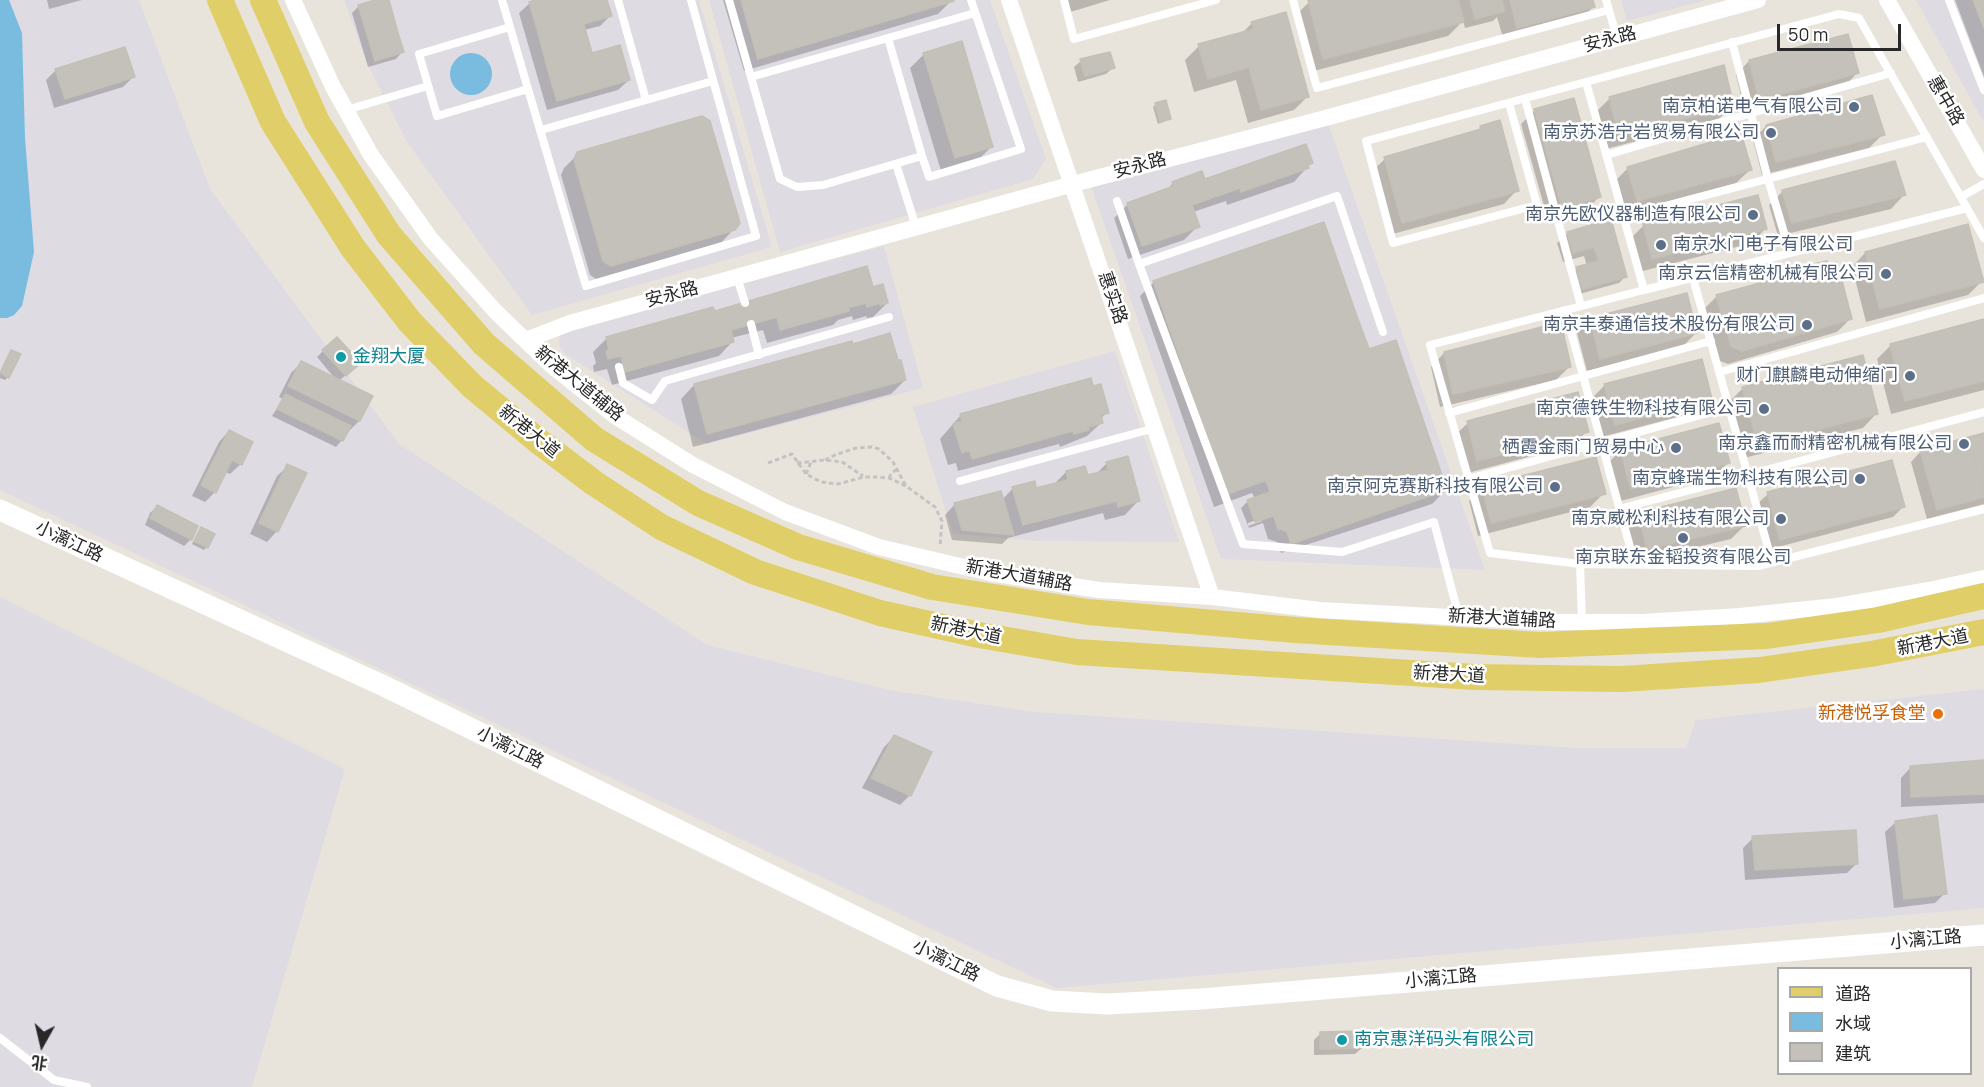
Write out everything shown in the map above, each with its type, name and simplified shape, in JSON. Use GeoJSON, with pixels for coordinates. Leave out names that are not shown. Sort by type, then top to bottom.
{"type":"FeatureCollection","features":[{"type":"Feature","properties":{"kind":"main road","name":"新港大道"},"geometry":{"type":"LineString","coordinates":[[220,0],[273,122],[353,248],[410,322],[472,386],[537,440],[594,483],[661,527],[755,572],[880,613],[979,635],[1077,652],[1475,677],[1622,679],[1759,670],[1871,654],[1984,632]]}},
{"type":"Feature","properties":{"kind":"main road","name":"新港大道"},"geometry":{"type":"LineString","coordinates":[[263,0],[316,122],[388,236],[484,344],[594,439],[698,503],[798,547],[932,587],[1088,612],[1295,630],[1540,645],[1767,636],[1878,620],[1984,596]]}},
{"type":"Feature","properties":{"kind":"street","name":"新港大道辅路"},"geometry":{"type":"LineString","coordinates":[[292,0],[333,87],[371,154],[430,238],[496,312],[552,366],[615,416],[693,465],[785,512],[879,547],[990,573],[1099,590],[1212,597],[1320,610],[1543,622],[1642,622],[1837,606],[1984,578]]}},
{"type":"Feature","properties":{"kind":"street","name":"惠实路"},"geometry":{"type":"LineString","coordinates":[[1009,0],[1212,597]]}},
{"type":"Feature","properties":{"kind":"street","name":"安永路"},"geometry":{"type":"LineString","coordinates":[[526,340],[570,323],[916,227],[1758,0]]}},
{"type":"Feature","properties":{"kind":"street","name":"惠中路"},"geometry":{"type":"LineString","coordinates":[[1887,0],[1984,170]]}},
{"type":"Feature","properties":{"kind":"street","name":"小漓江路"},"geometry":{"type":"LineString","coordinates":[[0,510],[384,686],[998,986],[1052,1001],[1107,1004],[1201,999],[1984,935]]}},
{"type":"Feature","properties":{"kind":"lane"},"geometry":{"type":"LineString","coordinates":[[502,0],[586,286],[756,236],[691,0]]}},
{"type":"Feature","properties":{"kind":"lane"},"geometry":{"type":"LineString","coordinates":[[618,0],[646,100]]}},
{"type":"Feature","properties":{"kind":"lane"},"geometry":{"type":"LineString","coordinates":[[729,0],[780,178],[797,187],[823,185],[922,156]]}},
{"type":"Feature","properties":{"kind":"lane"},"geometry":{"type":"LineString","coordinates":[[888,38],[929,177],[1021,149],[971,0]]}},
{"type":"Feature","properties":{"kind":"lane"},"geometry":{"type":"LineString","coordinates":[[1064,0],[1074,39],[1216,0]]}},
{"type":"Feature","properties":{"kind":"lane"},"geometry":{"type":"LineString","coordinates":[[1293,0],[1317,88],[1609,10]]}},
{"type":"Feature","properties":{"kind":"lane"},"geometry":{"type":"LineString","coordinates":[[1606,0],[1617,39]]}},
{"type":"Feature","properties":{"kind":"lane"},"geometry":{"type":"LineString","coordinates":[[1949,0],[1984,90]]}},
{"type":"Feature","properties":{"kind":"lane"},"geometry":{"type":"LineString","coordinates":[[751,77],[975,13]]}},
{"type":"Feature","properties":{"kind":"lane"},"geometry":{"type":"LineString","coordinates":[[1509,103],[1537,205],[1394,243],[1366,141],[1839,14],[1859,18],[1984,238]]}},
{"type":"Feature","properties":{"kind":"lane"},"geometry":{"type":"LineString","coordinates":[[510,27],[418,54],[437,116],[528,89]]}},
{"type":"Feature","properties":{"kind":"lane"},"geometry":{"type":"LineString","coordinates":[[1732,42],[1790,253]]}},
{"type":"Feature","properties":{"kind":"lane"},"geometry":{"type":"LineString","coordinates":[[1606,155],[1891,73]]}},
{"type":"Feature","properties":{"kind":"lane"},"geometry":{"type":"LineString","coordinates":[[541,130],[713,81]]}},
{"type":"Feature","properties":{"kind":"lane"},"geometry":{"type":"LineString","coordinates":[[1586,82],[1644,290]]}},
{"type":"Feature","properties":{"kind":"lane"},"geometry":{"type":"LineString","coordinates":[[346,110],[428,86]]}},
{"type":"Feature","properties":{"kind":"lane"},"geometry":{"type":"LineString","coordinates":[[1525,99],[1581,306]]}},
{"type":"Feature","properties":{"kind":"lane"},"geometry":{"type":"LineString","coordinates":[[1623,217],[1927,137]]}},
{"type":"Feature","properties":{"kind":"lane"},"geometry":{"type":"LineString","coordinates":[[896,164],[916,227]]}},
{"type":"Feature","properties":{"kind":"lane"},"geometry":{"type":"LineString","coordinates":[[1961,197],[1984,184]]}},
{"type":"Feature","properties":{"kind":"lane"},"geometry":{"type":"LineString","coordinates":[[1139,264],[1337,196],[1383,332]]}},
{"type":"Feature","properties":{"kind":"lane"},"geometry":{"type":"LineString","coordinates":[[1117,201],[1243,544],[1342,552],[1434,522],[1459,617]]}},
{"type":"Feature","properties":{"kind":"lane"},"geometry":{"type":"LineString","coordinates":[[1967,208],[1430,345],[1490,553],[1580,564],[1758,566],[1984,509]]}},
{"type":"Feature","properties":{"kind":"lane"},"geometry":{"type":"LineString","coordinates":[[737,277],[745,303]]}},
{"type":"Feature","properties":{"kind":"lane"},"geometry":{"type":"LineString","coordinates":[[1693,278],[1772,562]]}},
{"type":"Feature","properties":{"kind":"lane"},"geometry":{"type":"LineString","coordinates":[[1720,372],[1984,298]]}},
{"type":"Feature","properties":{"kind":"lane"},"geometry":{"type":"LineString","coordinates":[[1565,310],[1635,565]]}},
{"type":"Feature","properties":{"kind":"lane"},"geometry":{"type":"LineString","coordinates":[[619,367],[623,383],[652,400],[664,381],[889,317]]}},
{"type":"Feature","properties":{"kind":"lane"},"geometry":{"type":"LineString","coordinates":[[751,324],[759,355]]}},
{"type":"Feature","properties":{"kind":"lane"},"geometry":{"type":"LineString","coordinates":[[1449,413],[1711,341]]}},
{"type":"Feature","properties":{"kind":"lane"},"geometry":{"type":"LineString","coordinates":[[1468,479],[1730,407]]}},
{"type":"Feature","properties":{"kind":"lane"},"geometry":{"type":"LineString","coordinates":[[1619,509],[1984,412]]}},
{"type":"Feature","properties":{"kind":"lane"},"geometry":{"type":"LineString","coordinates":[[960,481],[1156,428]]}},
{"type":"Feature","properties":{"kind":"lane"},"geometry":{"type":"LineString","coordinates":[[1580,564],[1582,622]]}},
{"type":"Feature","properties":{"kind":"lane"},"geometry":{"type":"LineString","coordinates":[[0,1038],[54,1080],[87,1087]]}},
{"type":"Feature","properties":{"kind":"path"},"geometry":{"type":"LineString","coordinates":[[797,463],[825,460],[864,447],[879,449],[893,462],[906,486]]}},
{"type":"Feature","properties":{"kind":"path"},"geometry":{"type":"LineString","coordinates":[[842,453],[844,457],[842,462]]}},
{"type":"Feature","properties":{"kind":"path"},"geometry":{"type":"LineString","coordinates":[[768,463],[792,454],[806,474],[821,482],[838,484],[864,477],[889,478],[906,486],[935,507],[942,521],[940,546]]}},
{"type":"Feature","properties":{"kind":"path"},"geometry":{"type":"LineString","coordinates":[[825,460],[842,462],[864,477]]}},
{"type":"Feature","properties":{"kind":"path"},"geometry":{"type":"LineString","coordinates":[[806,474],[811,462]]}},
{"type":"Feature","properties":{"kind":"path"},"geometry":{"type":"LineString","coordinates":[[889,478],[892,472],[897,470]]}},
{"type":"Feature","properties":{"kind":"shaded area"},"geometry":{"type":"Polygon","coordinates":[[[0,0],[139,0],[210,189],[399,444],[707,645],[889,690],[1034,712],[1576,748],[1686,748],[1696,720],[1984,689],[1984,908],[1057,988],[0,490],[0,0]]]}},
{"type":"Feature","properties":{"kind":"shaded area"},"geometry":{"type":"Polygon","coordinates":[[[344,0],[699,0],[772,247],[532,315],[407,142],[367,63],[344,0]]]}},
{"type":"Feature","properties":{"kind":"shaded area"},"geometry":{"type":"Polygon","coordinates":[[[709,0],[990,0],[1046,159],[1033,179],[780,252],[709,0]]]}},
{"type":"Feature","properties":{"kind":"shaded area"},"geometry":{"type":"Polygon","coordinates":[[[1621,0],[1706,0],[1627,21],[1621,0]]]}},
{"type":"Feature","properties":{"kind":"shaded area"},"geometry":{"type":"Polygon","coordinates":[[[1916,0],[1984,0],[1984,122],[1979,114],[1916,0]]]}},
{"type":"Feature","properties":{"kind":"shaded area"},"geometry":{"type":"Polygon","coordinates":[[[1328,123],[1485,570],[1221,559],[1091,186],[1328,123]]]}},
{"type":"Feature","properties":{"kind":"shaded area"},"geometry":{"type":"Polygon","coordinates":[[[884,246],[923,388],[707,444],[565,354],[559,345],[560,333],[884,246]]]}},
{"type":"Feature","properties":{"kind":"shaded area"},"geometry":{"type":"Polygon","coordinates":[[[1115,351],[1179,542],[1039,541],[953,534],[913,407],[1115,351]]]}},
{"type":"Feature","properties":{"kind":"shaded area"},"geometry":{"type":"Polygon","coordinates":[[[0,597],[345,769],[252,1087],[0,1087],[0,597]]]}},
{"type":"Feature","properties":{"kind":"water"},"geometry":{"type":"Polygon","coordinates":[[[0,0],[9,0],[22,33],[25,138],[34,252],[22,306],[14,315],[7,318],[0,318],[0,0]]]}},
{"type":"Feature","properties":{"kind":"water"},"geometry":{"type":"Polygon","coordinates":[[[471,53],[479,54],[486,59],[491,66],[491,82],[486,89],[479,94],[471,95],[463,94],[456,89],[451,82],[450,74],[451,66],[456,59],[463,54],[471,53]]]}},
{"type":"Feature","properties":{"kind":"building"},"geometry":{"type":"Polygon","coordinates":[[[375,0],[389,0],[398,33],[369,41],[358,5],[375,0]]]}},
{"type":"Feature","properties":{"kind":"building"},"geometry":{"type":"Polygon","coordinates":[[[535,0],[607,0],[612,16],[584,24],[578,4],[548,12],[554,32],[539,36],[529,2],[535,0]]]}},
{"type":"Feature","properties":{"kind":"building"},"geometry":{"type":"Polygon","coordinates":[[[741,0],[954,0],[954,1],[758,59],[741,0]]]}},
{"type":"Feature","properties":{"kind":"building"},"geometry":{"type":"Polygon","coordinates":[[[1308,0],[1458,0],[1464,22],[1323,59],[1308,0]]]}},
{"type":"Feature","properties":{"kind":"building"},"geometry":{"type":"Polygon","coordinates":[[[1470,0],[1502,0],[1505,11],[1475,19],[1470,0]]]}},
{"type":"Feature","properties":{"kind":"building"},"geometry":{"type":"Polygon","coordinates":[[[1510,0],[1593,0],[1595,7],[1517,28],[1510,0]]]}},
{"type":"Feature","properties":{"kind":"building"},"geometry":{"type":"Polygon","coordinates":[[[1973,0],[1984,0],[1984,28],[1973,0]]]}},
{"type":"Feature","properties":{"kind":"building"},"geometry":{"type":"Polygon","coordinates":[[[578,4],[598,74],[568,82],[562,63],[547,67],[539,36],[554,32],[548,12],[578,4]]]}},
{"type":"Feature","properties":{"kind":"building"},"geometry":{"type":"Polygon","coordinates":[[[1286,12],[1309,97],[1261,110],[1249,67],[1208,79],[1198,44],[1254,29],[1251,22],[1286,12]]]}},
{"type":"Feature","properties":{"kind":"building"},"geometry":{"type":"Polygon","coordinates":[[[398,33],[404,52],[375,61],[369,41],[398,33]]]}},
{"type":"Feature","properties":{"kind":"building"},"geometry":{"type":"Polygon","coordinates":[[[1848,34],[1859,73],[1759,100],[1749,60],[1848,34]]]}},
{"type":"Feature","properties":{"kind":"building"},"geometry":{"type":"Polygon","coordinates":[[[962,41],[993,147],[955,158],[923,53],[962,41]]]}},
{"type":"Feature","properties":{"kind":"building"},"geometry":{"type":"Polygon","coordinates":[[[620,45],[630,80],[557,101],[547,67],[562,63],[568,82],[598,74],[592,53],[620,45]]]}},
{"type":"Feature","properties":{"kind":"building"},"geometry":{"type":"Polygon","coordinates":[[[125,47],[135,77],[65,99],[55,69],[125,47]]]}},
{"type":"Feature","properties":{"kind":"building"},"geometry":{"type":"Polygon","coordinates":[[[1110,52],[1115,68],[1085,76],[1080,59],[1110,52]]]}},
{"type":"Feature","properties":{"kind":"building"},"geometry":{"type":"Polygon","coordinates":[[[1724,65],[1734,106],[1619,136],[1609,97],[1724,65]]]}},
{"type":"Feature","properties":{"kind":"building"},"geometry":{"type":"Polygon","coordinates":[[[1872,95],[1885,135],[1776,162],[1766,125],[1872,95]]]}},
{"type":"Feature","properties":{"kind":"building"},"geometry":{"type":"Polygon","coordinates":[[[1574,98],[1601,197],[1562,208],[1534,109],[1574,98]]]}},
{"type":"Feature","properties":{"kind":"building"},"geometry":{"type":"Polygon","coordinates":[[[1166,100],[1171,119],[1160,122],[1155,103],[1166,100]]]}},
{"type":"Feature","properties":{"kind":"building"},"geometry":{"type":"Polygon","coordinates":[[[702,116],[710,121],[740,223],[735,230],[611,266],[603,261],[574,160],[577,152],[702,116]]]}},
{"type":"Feature","properties":{"kind":"building"},"geometry":{"type":"Polygon","coordinates":[[[1500,120],[1519,191],[1402,223],[1384,157],[1481,129],[1480,126],[1500,120]]]}},
{"type":"Feature","properties":{"kind":"building"},"geometry":{"type":"Polygon","coordinates":[[[1741,133],[1752,170],[1637,201],[1627,167],[1741,133]]]}},
{"type":"Feature","properties":{"kind":"building"},"geometry":{"type":"Polygon","coordinates":[[[1306,144],[1313,163],[1308,165],[1309,168],[1241,192],[1240,188],[1192,205],[1200,227],[1142,246],[1127,203],[1174,186],[1172,182],[1202,171],[1205,179],[1306,144]]]}},
{"type":"Feature","properties":{"kind":"building"},"geometry":{"type":"Polygon","coordinates":[[[1895,161],[1906,195],[1792,223],[1782,190],[1895,161]]]}},
{"type":"Feature","properties":{"kind":"building"},"geometry":{"type":"Polygon","coordinates":[[[1758,195],[1767,229],[1652,259],[1643,224],[1758,195]]]}},
{"type":"Feature","properties":{"kind":"building"},"geometry":{"type":"Polygon","coordinates":[[[1611,219],[1621,255],[1599,261],[1594,247],[1573,253],[1567,232],[1611,219]]]}},
{"type":"Feature","properties":{"kind":"building"},"geometry":{"type":"Polygon","coordinates":[[[1324,222],[1354,308],[1183,367],[1153,281],[1324,222]]]}},
{"type":"Feature","properties":{"kind":"building"},"geometry":{"type":"Polygon","coordinates":[[[1968,224],[1984,282],[1880,309],[1865,252],[1968,224]]]}},
{"type":"Feature","properties":{"kind":"building"},"geometry":{"type":"Polygon","coordinates":[[[1621,255],[1627,277],[1582,289],[1576,267],[1621,255]]]}},
{"type":"Feature","properties":{"kind":"building"},"geometry":{"type":"Polygon","coordinates":[[[1827,261],[1828,265],[1837,262],[1852,319],[1742,351],[1731,346],[1716,295],[1815,268],[1814,264],[1827,261]]]}},
{"type":"Feature","properties":{"kind":"building"},"geometry":{"type":"Polygon","coordinates":[[[867,266],[873,287],[883,284],[888,303],[867,307],[866,303],[848,308],[849,311],[780,330],[777,317],[731,330],[734,342],[625,372],[621,356],[608,359],[606,351],[609,350],[606,337],[713,307],[715,311],[867,266]]]}},
{"type":"Feature","properties":{"kind":"building"},"geometry":{"type":"Polygon","coordinates":[[[1687,293],[1697,333],[1600,359],[1590,318],[1687,293]]]}},
{"type":"Feature","properties":{"kind":"building"},"geometry":{"type":"Polygon","coordinates":[[[1354,308],[1369,349],[1197,408],[1183,367],[1354,308]]]}},
{"type":"Feature","properties":{"kind":"building"},"geometry":{"type":"Polygon","coordinates":[[[1984,319],[1984,381],[1905,401],[1890,344],[1984,319]]]}},
{"type":"Feature","properties":{"kind":"building"},"geometry":{"type":"Polygon","coordinates":[[[1561,322],[1571,367],[1453,394],[1444,352],[1561,322]]]}},
{"type":"Feature","properties":{"kind":"building"},"geometry":{"type":"Polygon","coordinates":[[[890,333],[906,380],[707,434],[694,384],[852,341],[853,344],[890,333]]]}},
{"type":"Feature","properties":{"kind":"building","name":"金翔大厦"},"geometry":{"type":"Polygon","coordinates":[[[337,337],[361,363],[346,376],[322,350],[337,337]]]}},
{"type":"Feature","properties":{"kind":"building"},"geometry":{"type":"Polygon","coordinates":[[[1396,340],[1447,490],[1357,521],[1347,490],[1279,514],[1266,481],[1399,435],[1369,349],[1396,340]]]}},
{"type":"Feature","properties":{"kind":"building"},"geometry":{"type":"Polygon","coordinates":[[[1369,349],[1399,435],[1227,494],[1197,408],[1369,349]]]}},
{"type":"Feature","properties":{"kind":"building"},"geometry":{"type":"Polygon","coordinates":[[[11,350],[21,354],[9,378],[0,373],[11,350]]]}},
{"type":"Feature","properties":{"kind":"building"},"geometry":{"type":"Polygon","coordinates":[[[1863,355],[1878,414],[1758,445],[1742,387],[1863,355]]]}},
{"type":"Feature","properties":{"kind":"building"},"geometry":{"type":"Polygon","coordinates":[[[1702,359],[1712,399],[1615,425],[1604,384],[1702,359]]]}},
{"type":"Feature","properties":{"kind":"building"},"geometry":{"type":"Polygon","coordinates":[[[301,361],[373,396],[360,421],[288,386],[301,361]]]}},
{"type":"Feature","properties":{"kind":"building"},"geometry":{"type":"Polygon","coordinates":[[[1091,378],[1093,386],[1101,384],[1109,413],[1101,415],[1103,423],[1088,427],[1089,430],[1074,434],[1073,431],[972,459],[970,450],[962,453],[953,424],[962,421],[960,414],[1091,378]]]}},
{"type":"Feature","properties":{"kind":"building"},"geometry":{"type":"Polygon","coordinates":[[[1578,392],[1589,432],[1477,461],[1467,421],[1578,392]]]}},
{"type":"Feature","properties":{"kind":"building"},"geometry":{"type":"Polygon","coordinates":[[[285,394],[351,426],[343,441],[277,409],[285,394]]]}},
{"type":"Feature","properties":{"kind":"building"},"geometry":{"type":"Polygon","coordinates":[[[1719,423],[1730,463],[1631,489],[1620,449],[1719,423]]]}},
{"type":"Feature","properties":{"kind":"building"},"geometry":{"type":"Polygon","coordinates":[[[229,430],[253,442],[242,465],[232,460],[216,493],[201,485],[229,430]]]}},
{"type":"Feature","properties":{"kind":"building"},"geometry":{"type":"Polygon","coordinates":[[[1984,433],[1984,492],[1969,437],[1984,433]]]}},
{"type":"Feature","properties":{"kind":"building"},"geometry":{"type":"Polygon","coordinates":[[[1969,437],[1984,497],[1937,510],[1920,450],[1969,437]]]}},
{"type":"Feature","properties":{"kind":"building"},"geometry":{"type":"Polygon","coordinates":[[[1128,456],[1140,501],[1118,507],[1117,501],[1023,525],[1012,487],[1035,481],[1036,488],[1068,480],[1066,471],[1085,466],[1088,475],[1108,470],[1106,462],[1128,456]]]}},
{"type":"Feature","properties":{"kind":"building"},"geometry":{"type":"Polygon","coordinates":[[[1596,457],[1606,494],[1491,523],[1482,486],[1596,457]]]}},
{"type":"Feature","properties":{"kind":"building"},"geometry":{"type":"Polygon","coordinates":[[[1892,460],[1905,507],[1847,522],[1834,475],[1892,460]]]}},
{"type":"Feature","properties":{"kind":"building"},"geometry":{"type":"Polygon","coordinates":[[[287,464],[307,473],[278,532],[259,523],[287,464]]]}},
{"type":"Feature","properties":{"kind":"building"},"geometry":{"type":"Polygon","coordinates":[[[1834,475],[1847,522],[1780,540],[1767,492],[1834,475]]]}},
{"type":"Feature","properties":{"kind":"building"},"geometry":{"type":"Polygon","coordinates":[[[1736,488],[1746,526],[1647,549],[1638,513],[1736,488]]]}},
{"type":"Feature","properties":{"kind":"building"},"geometry":{"type":"Polygon","coordinates":[[[1347,490],[1357,521],[1291,544],[1287,532],[1278,530],[1274,516],[1347,490]]]}},
{"type":"Feature","properties":{"kind":"building"},"geometry":{"type":"Polygon","coordinates":[[[1001,491],[1014,535],[962,530],[954,503],[1001,491]]]}},
{"type":"Feature","properties":{"kind":"building"},"geometry":{"type":"Polygon","coordinates":[[[1270,492],[1279,514],[1255,522],[1247,500],[1270,492]]]}},
{"type":"Feature","properties":{"kind":"building"},"geometry":{"type":"Polygon","coordinates":[[[157,505],[198,526],[192,540],[150,518],[157,505]]]}},
{"type":"Feature","properties":{"kind":"building"},"geometry":{"type":"Polygon","coordinates":[[[201,527],[215,534],[208,548],[194,541],[201,527]]]}},
{"type":"Feature","properties":{"kind":"building"},"geometry":{"type":"Polygon","coordinates":[[[894,735],[932,752],[911,796],[871,778],[894,735]]]}},
{"type":"Feature","properties":{"kind":"building"},"geometry":{"type":"Polygon","coordinates":[[[1984,760],[1984,794],[1911,797],[1910,766],[1984,760]]]}},
{"type":"Feature","properties":{"kind":"building"},"geometry":{"type":"Polygon","coordinates":[[[1937,815],[1947,894],[1904,899],[1895,821],[1937,815]]]}},
{"type":"Feature","properties":{"kind":"building"},"geometry":{"type":"Polygon","coordinates":[[[1856,830],[1858,864],[1755,870],[1752,836],[1856,830]]]}},
{"type":"Feature","properties":{"kind":"building","name":"南京惠洋码头有限公司"},"geometry":{"type":"Polygon","coordinates":[[[1363,1031],[1363,1048],[1320,1049],[1320,1032],[1363,1031]]]}},
{"type":"Feature","properties":{"kind":"place","name":"南京柏诺电气有限公司"},"geometry":{"type":"Point","coordinates":[1854,107]}},
{"type":"Feature","properties":{"kind":"place","name":"南京苏浩宁岩贸易有限公司"},"geometry":{"type":"Point","coordinates":[1771,133]}},
{"type":"Feature","properties":{"kind":"place","name":"南京先欧仪器制造有限公司"},"geometry":{"type":"Point","coordinates":[1753,215]}},
{"type":"Feature","properties":{"kind":"place","name":"南京水门电子有限公司"},"geometry":{"type":"Point","coordinates":[1661,245]}},
{"type":"Feature","properties":{"kind":"place","name":"南京云信精密机械有限公司"},"geometry":{"type":"Point","coordinates":[1886,274]}},
{"type":"Feature","properties":{"kind":"place","name":"南京丰泰通信技术股份有限公司"},"geometry":{"type":"Point","coordinates":[1807,325]}},
{"type":"Feature","properties":{"kind":"place","name":"金翔大厦"},"geometry":{"type":"Point","coordinates":[341,357]}},
{"type":"Feature","properties":{"kind":"place","name":"财门麒麟电动伸缩门"},"geometry":{"type":"Point","coordinates":[1910,376]}},
{"type":"Feature","properties":{"kind":"place","name":"南京德铁生物科技有限公司"},"geometry":{"type":"Point","coordinates":[1764,409]}},
{"type":"Feature","properties":{"kind":"place","name":"南京鑫而耐精密机械有限公司"},"geometry":{"type":"Point","coordinates":[1964,444]}},
{"type":"Feature","properties":{"kind":"place","name":"栖霞金雨门贸易中心"},"geometry":{"type":"Point","coordinates":[1676,448]}},
{"type":"Feature","properties":{"kind":"place","name":"南京蜂瑞生物科技有限公司"},"geometry":{"type":"Point","coordinates":[1860,479]}},
{"type":"Feature","properties":{"kind":"place","name":"南京阿克赛斯科技有限公司"},"geometry":{"type":"Point","coordinates":[1555,487]}},
{"type":"Feature","properties":{"kind":"place","name":"南京威松利科技有限公司"},"geometry":{"type":"Point","coordinates":[1781,519]}},
{"type":"Feature","properties":{"kind":"place","name":"南京联东金韬投资有限公司"},"geometry":{"type":"Point","coordinates":[1683,538]}},
{"type":"Feature","properties":{"kind":"place","name":"新港悦孚食堂"},"geometry":{"type":"Point","coordinates":[1938,714]}},
{"type":"Feature","properties":{"kind":"place","name":"南京惠洋码头有限公司"},"geometry":{"type":"Point","coordinates":[1342,1040]}}]}
